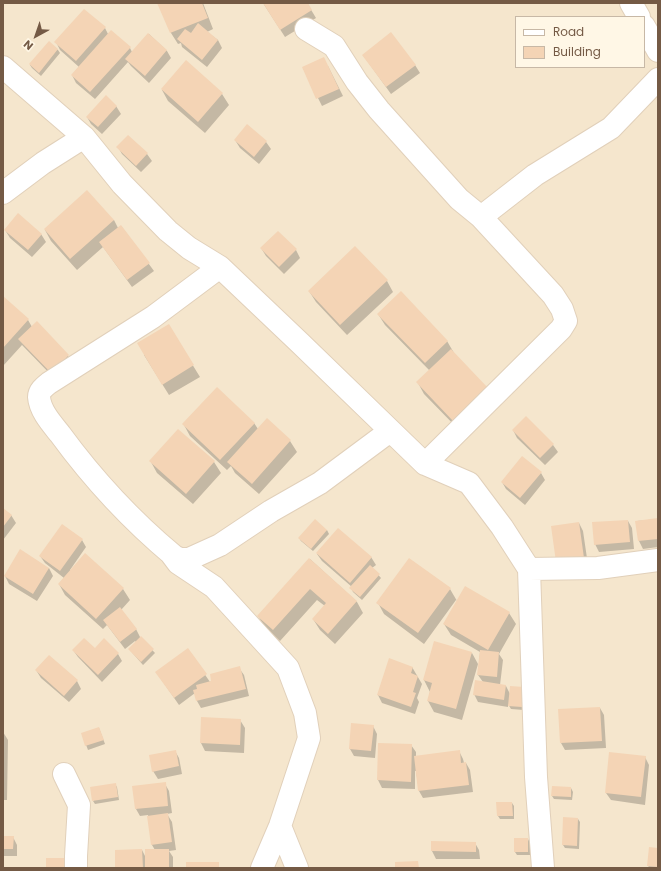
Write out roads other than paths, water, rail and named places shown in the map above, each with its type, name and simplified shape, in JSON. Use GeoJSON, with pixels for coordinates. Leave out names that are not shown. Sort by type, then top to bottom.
{"type":"FeatureCollection","features":[{"type":"Feature","properties":{"kind":"street"},"geometry":{"type":"LineString","coordinates":[[631,3],[638,16]]}},
{"type":"Feature","properties":{"kind":"street"},"geometry":{"type":"LineString","coordinates":[[645,28],[658,51]]}},
{"type":"Feature","properties":{"kind":"street"},"geometry":{"type":"LineString","coordinates":[[306,29],[334,46],[356,82],[379,110],[459,198],[481,217],[553,295],[562,309],[566,321],[561,329],[425,464]]}},
{"type":"Feature","properties":{"kind":"street"},"geometry":{"type":"LineString","coordinates":[[3,67],[84,136],[122,184],[168,231],[189,248],[220,268],[425,464],[469,482],[502,527],[529,569],[536,777],[543,868]]}},
{"type":"Feature","properties":{"kind":"street"},"geometry":{"type":"LineString","coordinates":[[481,217],[535,174],[611,128],[658,79]]}},
{"type":"Feature","properties":{"kind":"street"},"geometry":{"type":"LineString","coordinates":[[3,193],[84,136]]}},
{"type":"Feature","properties":{"kind":"street"},"geometry":{"type":"LineString","coordinates":[[220,268],[153,317],[49,383],[40,392],[39,398],[42,409],[96,480],[129,514],[170,552],[180,559],[189,559],[220,545],[271,511],[320,483],[390,431]]}},
{"type":"Feature","properties":{"kind":"street"},"geometry":{"type":"LineString","coordinates":[[170,552],[178,563],[214,587],[288,668],[305,713],[309,738],[280,826],[262,868]]}},
{"type":"Feature","properties":{"kind":"street"},"geometry":{"type":"LineString","coordinates":[[529,569],[598,568],[658,560]]}},
{"type":"Feature","properties":{"kind":"street"},"geometry":{"type":"LineString","coordinates":[[64,774],[79,805],[76,868]]}},
{"type":"Feature","properties":{"kind":"street"},"geometry":{"type":"LineString","coordinates":[[280,826],[297,868]]}}]}
